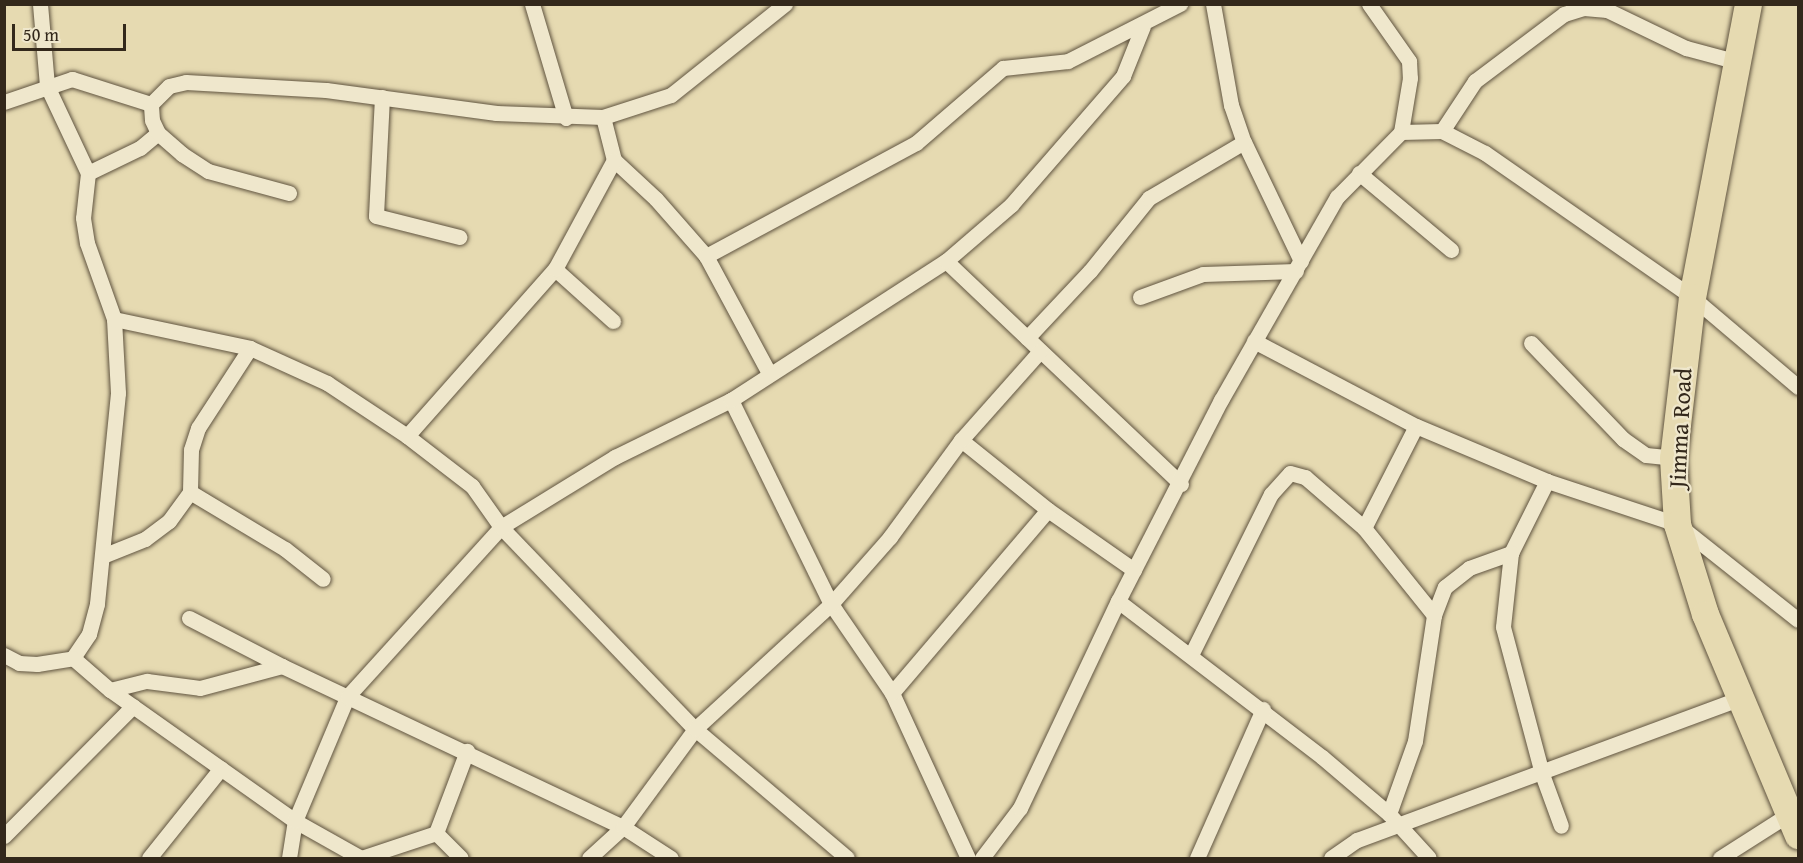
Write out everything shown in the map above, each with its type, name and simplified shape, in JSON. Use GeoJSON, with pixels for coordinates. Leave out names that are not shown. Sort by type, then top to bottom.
{"type":"FeatureCollection","features":[{"type":"Feature","properties":{"kind":"highway","name":"Jimma Road"},"geometry":{"type":"LineString","coordinates":[[1749,4],[1692,297],[1673,458],[1677,524],[1705,614],[1794,825]]}},
{"type":"Feature","properties":{"kind":"street"},"geometry":{"type":"LineString","coordinates":[[4,655],[19,663],[37,664],[73,658],[89,634],[105,555],[118,393],[114,319],[87,243],[83,218],[88,173],[47,86],[40,4]]}},
{"type":"Feature","properties":{"kind":"street"},"geometry":{"type":"LineString","coordinates":[[532,4],[566,118]]}},
{"type":"Feature","properties":{"kind":"street"},"geometry":{"type":"LineString","coordinates":[[289,193],[208,171],[158,133],[152,120],[152,104],[170,86],[186,82],[326,90],[496,113],[566,118],[603,117],[670,95],[785,4]]}},
{"type":"Feature","properties":{"kind":"street"},"geometry":{"type":"LineString","coordinates":[[706,256],[916,143],[1003,68],[1068,61],[1143,26],[1180,4]]}},
{"type":"Feature","properties":{"kind":"street"},"geometry":{"type":"LineString","coordinates":[[1213,4],[1231,105],[1244,142],[1299,266]]}},
{"type":"Feature","properties":{"kind":"street"},"geometry":{"type":"LineString","coordinates":[[982,858],[1020,808],[1134,570],[1254,341],[1337,197],[1401,132],[1410,78],[1408,61],[1369,4]]}},
{"type":"Feature","properties":{"kind":"street"},"geometry":{"type":"LineString","coordinates":[[1442,131],[1475,81],[1564,14],[1584,8],[1607,10],[1686,48],[1738,62]]}},
{"type":"Feature","properties":{"kind":"street"},"geometry":{"type":"LineString","coordinates":[[289,858],[295,821],[347,697],[501,527],[615,458],[731,400],[769,373],[946,261],[1011,205],[1123,76],[1143,26]]}},
{"type":"Feature","properties":{"kind":"street"},"geometry":{"type":"LineString","coordinates":[[4,102],[72,79],[85,80],[152,104]]}},
{"type":"Feature","properties":{"kind":"street"},"geometry":{"type":"LineString","coordinates":[[382,97],[376,216],[459,237]]}},
{"type":"Feature","properties":{"kind":"street"},"geometry":{"type":"LineString","coordinates":[[603,117],[614,160],[656,199],[706,256],[769,373]]}},
{"type":"Feature","properties":{"kind":"street"},"geometry":{"type":"LineString","coordinates":[[1401,132],[1442,131],[1485,153],[1692,297],[1798,387]]}},
{"type":"Feature","properties":{"kind":"street"},"geometry":{"type":"LineString","coordinates":[[88,173],[140,148],[158,133]]}},
{"type":"Feature","properties":{"kind":"street"},"geometry":{"type":"LineString","coordinates":[[1027,338],[1090,271],[1149,198],[1244,142]]}},
{"type":"Feature","properties":{"kind":"street"},"geometry":{"type":"LineString","coordinates":[[406,436],[555,269],[614,160]]}},
{"type":"Feature","properties":{"kind":"street"},"geometry":{"type":"LineString","coordinates":[[1359,173],[1451,250]]}},
{"type":"Feature","properties":{"kind":"street"},"geometry":{"type":"LineString","coordinates":[[946,261],[1181,484]]}},
{"type":"Feature","properties":{"kind":"street"},"geometry":{"type":"LineString","coordinates":[[1140,297],[1203,274],[1299,266]]}},
{"type":"Feature","properties":{"kind":"street"},"geometry":{"type":"LineString","coordinates":[[555,269],[614,321]]}},
{"type":"Feature","properties":{"kind":"street"},"geometry":{"type":"LineString","coordinates":[[114,319],[250,348],[327,383],[406,436],[472,486],[501,527],[696,729],[847,858]]}},
{"type":"Feature","properties":{"kind":"street"},"geometry":{"type":"LineString","coordinates":[[1254,341],[1416,426],[1547,481],[1677,524],[1798,620]]}},
{"type":"Feature","properties":{"kind":"street"},"geometry":{"type":"LineString","coordinates":[[1532,343],[1623,439],[1646,455],[1673,458]]}},
{"type":"Feature","properties":{"kind":"street"},"geometry":{"type":"LineString","coordinates":[[105,555],[146,539],[169,521],[190,492],[191,450],[198,428],[250,348]]}},
{"type":"Feature","properties":{"kind":"street"},"geometry":{"type":"LineString","coordinates":[[589,858],[623,827],[696,729],[831,604],[890,537],[961,440],[1040,351]]}},
{"type":"Feature","properties":{"kind":"street"},"geometry":{"type":"LineString","coordinates":[[731,400],[831,604],[892,693],[968,858]]}},
{"type":"Feature","properties":{"kind":"street"},"geometry":{"type":"LineString","coordinates":[[1364,528],[1416,426]]}},
{"type":"Feature","properties":{"kind":"street"},"geometry":{"type":"LineString","coordinates":[[961,440],[1048,510],[1134,570]]}},
{"type":"Feature","properties":{"kind":"street"},"geometry":{"type":"LineString","coordinates":[[1191,655],[1282,479],[1290,473],[1305,477],[1364,528],[1434,615]]}},
{"type":"Feature","properties":{"kind":"street"},"geometry":{"type":"LineString","coordinates":[[1547,481],[1511,554],[1503,627],[1542,774],[1562,826]]}},
{"type":"Feature","properties":{"kind":"street"},"geometry":{"type":"LineString","coordinates":[[190,492],[285,549],[323,579]]}},
{"type":"Feature","properties":{"kind":"street"},"geometry":{"type":"LineString","coordinates":[[892,693],[1048,510]]}},
{"type":"Feature","properties":{"kind":"street"},"geometry":{"type":"LineString","coordinates":[[1389,814],[1415,741],[1434,615],[1445,587],[1457,575],[1511,554]]}},
{"type":"Feature","properties":{"kind":"street"},"geometry":{"type":"LineString","coordinates":[[1118,601],[1263,709],[1389,814],[1429,858]]}},
{"type":"Feature","properties":{"kind":"street"},"geometry":{"type":"LineString","coordinates":[[189,618],[282,666],[467,751],[623,827],[671,858]]}},
{"type":"Feature","properties":{"kind":"street"},"geometry":{"type":"LineString","coordinates":[[73,658],[110,690],[295,821],[361,858],[436,833]]}},
{"type":"Feature","properties":{"kind":"street"},"geometry":{"type":"LineString","coordinates":[[110,690],[147,681],[200,688],[282,666]]}},
{"type":"Feature","properties":{"kind":"street"},"geometry":{"type":"LineString","coordinates":[[1332,858],[1357,840],[1542,774],[1740,698]]}},
{"type":"Feature","properties":{"kind":"street"},"geometry":{"type":"LineString","coordinates":[[4,836],[133,706]]}},
{"type":"Feature","properties":{"kind":"street"},"geometry":{"type":"LineString","coordinates":[[1197,858],[1263,709]]}},
{"type":"Feature","properties":{"kind":"street"},"geometry":{"type":"LineString","coordinates":[[436,833],[467,751]]}},
{"type":"Feature","properties":{"kind":"street"},"geometry":{"type":"LineString","coordinates":[[149,858],[221,768]]}},
{"type":"Feature","properties":{"kind":"street"},"geometry":{"type":"LineString","coordinates":[[1720,858],[1794,825]]}},
{"type":"Feature","properties":{"kind":"street"},"geometry":{"type":"LineString","coordinates":[[436,833],[461,858]]}}]}
